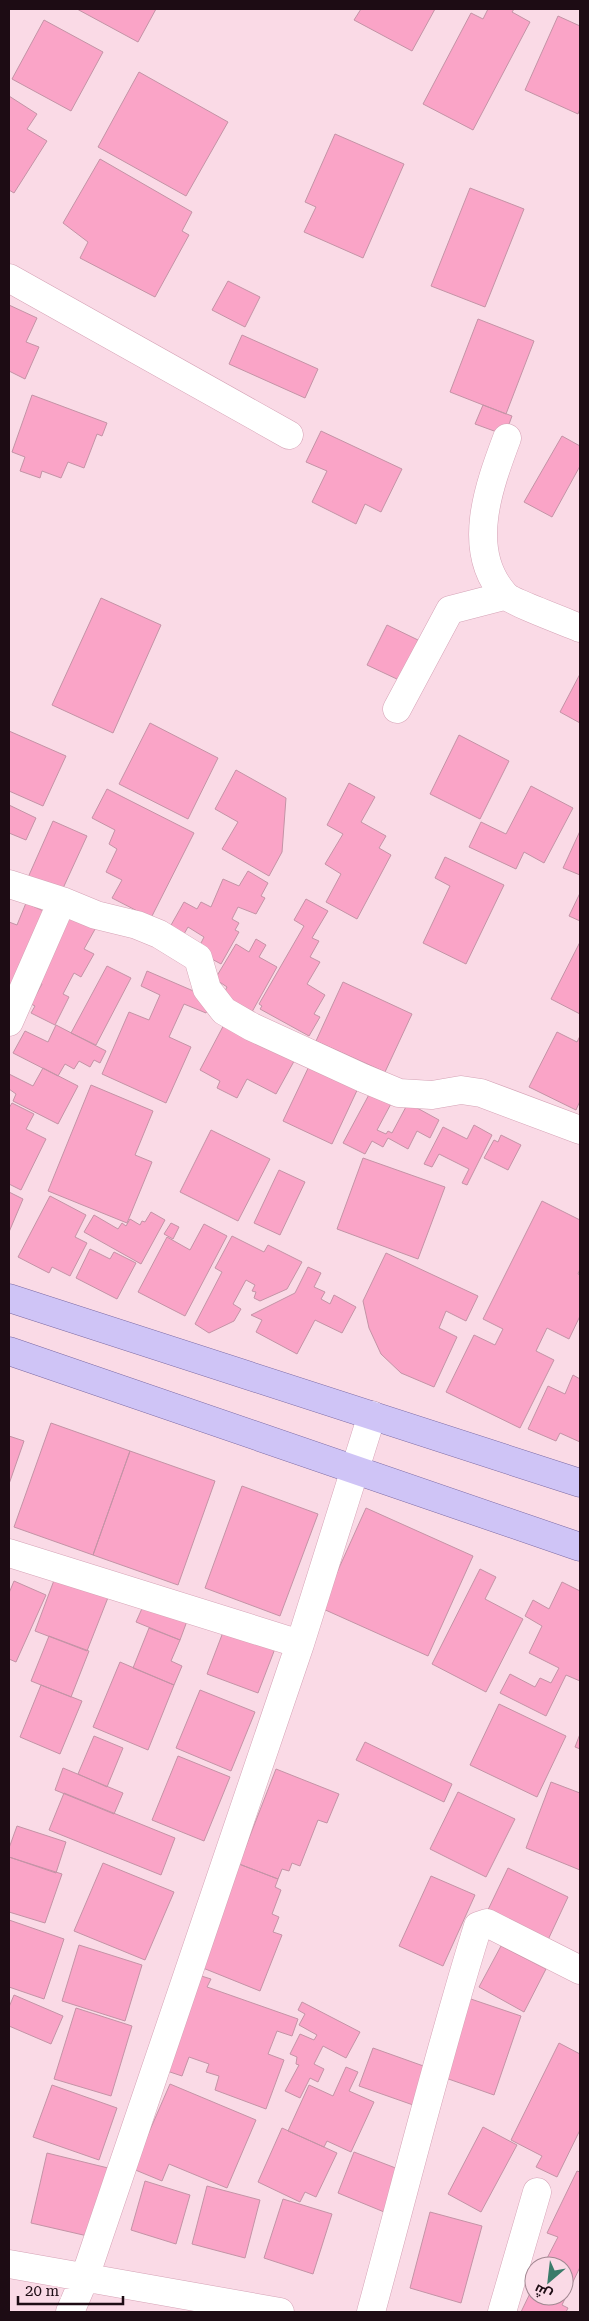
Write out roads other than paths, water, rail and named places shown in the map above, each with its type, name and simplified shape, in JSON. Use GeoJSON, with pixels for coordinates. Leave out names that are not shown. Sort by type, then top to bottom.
{"type":"FeatureCollection","features":[{"type":"Feature","properties":{"kind":"main road"},"geometry":{"type":"LineString","coordinates":[[9,1298],[580,1483]]}},
{"type":"Feature","properties":{"kind":"main road"},"geometry":{"type":"LineString","coordinates":[[9,1351],[580,1547]]}},
{"type":"Feature","properties":{"kind":"street"},"geometry":{"type":"LineString","coordinates":[[9,278],[289,435]]}},
{"type":"Feature","properties":{"kind":"street"},"geometry":{"type":"LineString","coordinates":[[504,596],[487,566],[484,547],[484,524],[492,477],[507,438]]}},
{"type":"Feature","properties":{"kind":"street"},"geometry":{"type":"LineString","coordinates":[[397,709],[450,610],[504,596],[580,628]]}},
{"type":"Feature","properties":{"kind":"street"},"geometry":{"type":"LineString","coordinates":[[9,884],[62,901],[96,915],[137,925],[159,934],[198,958],[207,989],[224,1011],[252,1027],[399,1094],[432,1095],[461,1090],[481,1093],[580,1130]]}},
{"type":"Feature","properties":{"kind":"street"},"geometry":{"type":"LineString","coordinates":[[9,1022],[62,901]]}},
{"type":"Feature","properties":{"kind":"street"},"geometry":{"type":"LineString","coordinates":[[70,2312],[85,2277],[300,1644],[372,1415]]}},
{"type":"Feature","properties":{"kind":"street"},"geometry":{"type":"LineString","coordinates":[[9,1552],[300,1644]]}},
{"type":"Feature","properties":{"kind":"street"},"geometry":{"type":"LineString","coordinates":[[371,2312],[433,2088],[444,2034],[478,1926],[487,1922],[580,1970]]}},
{"type":"Feature","properties":{"kind":"street"},"geometry":{"type":"LineString","coordinates":[[502,2312],[537,2192]]}},
{"type":"Feature","properties":{"kind":"street"},"geometry":{"type":"LineString","coordinates":[[9,2264],[280,2312]]}}]}
